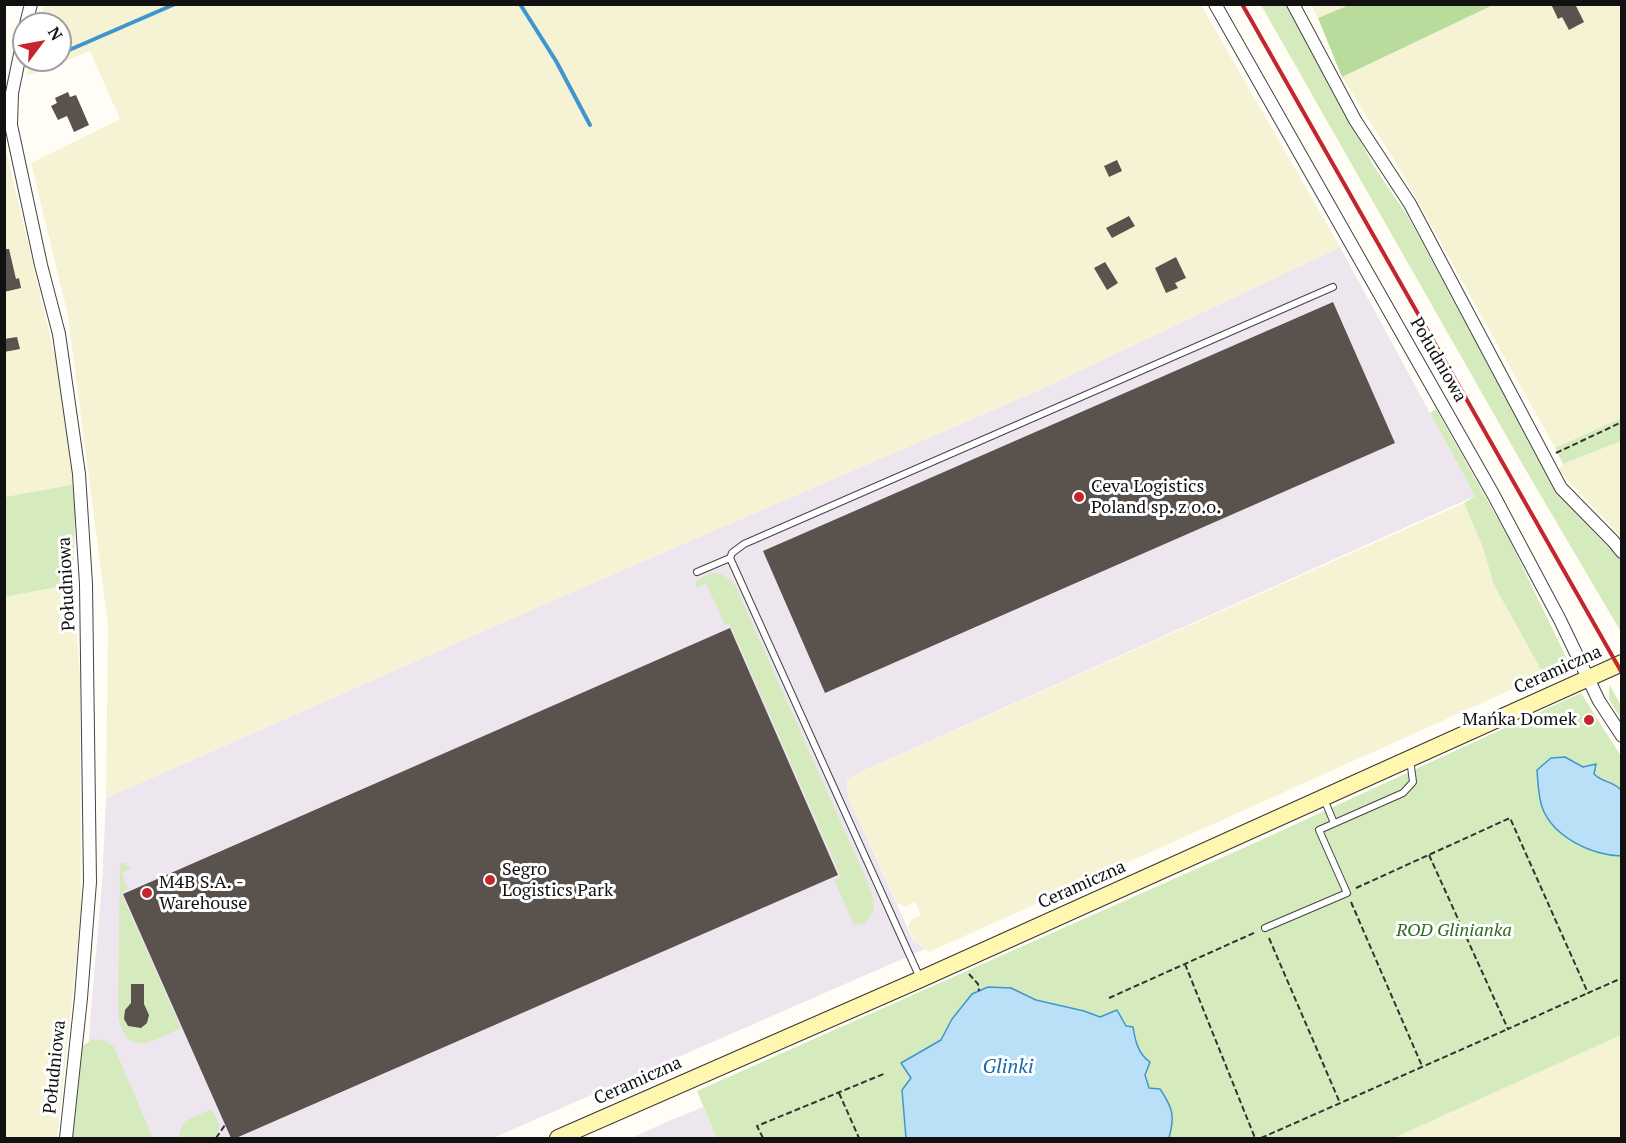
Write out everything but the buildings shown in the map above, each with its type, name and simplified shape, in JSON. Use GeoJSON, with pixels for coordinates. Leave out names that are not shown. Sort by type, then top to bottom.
{"type":"FeatureCollection","features":[{"type":"Feature","properties":{"kind":"main road","name":"Ceramiczna"},"geometry":{"type":"LineString","coordinates":[[558,1138],[921,979],[1622,663]]}},
{"type":"Feature","properties":{"kind":"street","name":"Południowa"},"geometry":{"type":"LineString","coordinates":[[1215,4],[1493,494],[1560,620],[1587,678],[1622,736]]}},
{"type":"Feature","properties":{"kind":"street"},"geometry":{"type":"LineString","coordinates":[[1293,4],[1355,120],[1410,204],[1560,488],[1622,552]]}},
{"type":"Feature","properties":{"kind":"street","name":"Południowa"},"geometry":{"type":"LineString","coordinates":[[16,72],[12,93],[11,125],[41,266],[59,334],[79,474],[86,584],[90,882],[81,998],[66,1138]]}},
{"type":"Feature","properties":{"kind":"lane"},"geometry":{"type":"LineString","coordinates":[[696,572],[730,558],[732,553],[744,544],[1333,287]]}},
{"type":"Feature","properties":{"kind":"lane"},"geometry":{"type":"LineString","coordinates":[[730,558],[921,979]]}},
{"type":"Feature","properties":{"kind":"lane"},"geometry":{"type":"LineString","coordinates":[[1265,928],[1347,892],[1319,830],[1403,793],[1413,782],[1410,758]]}},
{"type":"Feature","properties":{"kind":"lane"},"geometry":{"type":"LineString","coordinates":[[1323,798],[1334,823]]}},
{"type":"Feature","properties":{"kind":"path"},"geometry":{"type":"LineString","coordinates":[[1545,458],[1622,422]]}},
{"type":"Feature","properties":{"kind":"path"},"geometry":{"type":"LineString","coordinates":[[1422,1066],[1347,892],[1510,818],[1588,993]]}},
{"type":"Feature","properties":{"kind":"path"},"geometry":{"type":"LineString","coordinates":[[1429,855],[1508,1029]]}},
{"type":"Feature","properties":{"kind":"path"},"geometry":{"type":"LineString","coordinates":[[1109,998],[1265,928],[1340,1103]]}},
{"type":"Feature","properties":{"kind":"path"},"geometry":{"type":"LineString","coordinates":[[964,959],[968,973],[978,984],[979,991]]}},
{"type":"Feature","properties":{"kind":"path"},"geometry":{"type":"LineString","coordinates":[[1185,964],[1255,1138]]}},
{"type":"Feature","properties":{"kind":"path"},"geometry":{"type":"LineString","coordinates":[[1261,1138],[1622,978]]}},
{"type":"Feature","properties":{"kind":"path"},"geometry":{"type":"LineString","coordinates":[[763,1138],[758,1126],[886,1073]]}},
{"type":"Feature","properties":{"kind":"path"},"geometry":{"type":"LineString","coordinates":[[839,1093],[859,1138]]}},
{"type":"Feature","properties":{"kind":"path"},"geometry":{"type":"LineString","coordinates":[[216,1138],[225,1125]]}},
{"type":"Feature","properties":{"kind":"shaded area"},"geometry":{"type":"Polygon","coordinates":[[[44,5],[1201,5],[1340,247],[1039,390],[581,588],[106,798],[108,625],[68,316],[31,163],[120,119],[90,51],[72,58],[72,12],[42,12],[44,5]]]}},
{"type":"Feature","properties":{"kind":"shaded area"},"geometry":{"type":"Polygon","coordinates":[[[1311,5],[1349,5],[1318,18],[1311,5]]]}},
{"type":"Feature","properties":{"kind":"shaded area"},"geometry":{"type":"Polygon","coordinates":[[[1493,5],[1621,5],[1621,418],[1555,448],[1401,171],[1342,77],[1493,5]]]}},
{"type":"Feature","properties":{"kind":"shaded area"},"geometry":{"type":"Polygon","coordinates":[[[7,154],[56,361],[76,484],[5,497],[4,155],[7,154]]]}},
{"type":"Feature","properties":{"kind":"shaded area"},"geometry":{"type":"Polygon","coordinates":[[[1340,247],[1475,496],[847,780],[848,796],[913,940],[925,949],[493,1138],[84,1138],[106,798],[581,588],[1039,390],[1340,247]]]}},
{"type":"Feature","properties":{"kind":"shaded area"},"geometry":{"type":"Polygon","coordinates":[[[1621,441],[1621,537],[1558,470],[1563,464],[1621,441]]]}},
{"type":"Feature","properties":{"kind":"shaded area"},"geometry":{"type":"Polygon","coordinates":[[[1464,503],[1483,548],[1494,585],[1544,675],[929,952],[914,940],[908,927],[911,920],[921,915],[915,902],[905,907],[897,903],[848,796],[847,780],[1464,503]]]}},
{"type":"Feature","properties":{"kind":"shaded area"},"geometry":{"type":"Polygon","coordinates":[[[73,584],[80,676],[81,916],[57,1138],[5,1138],[5,597],[73,584]]]}},
{"type":"Feature","properties":{"kind":"shaded area"},"geometry":{"type":"Polygon","coordinates":[[[1621,1035],[1621,1138],[1394,1138],[1621,1035]]]}},
{"type":"Feature","properties":{"kind":"shaded area"},"geometry":{"type":"Polygon","coordinates":[[[703,1107],[716,1138],[631,1138],[669,1121],[703,1107]]]}},
{"type":"Feature","properties":{"kind":"green space"},"geometry":{"type":"Polygon","coordinates":[[[1261,5],[1286,5],[1375,168],[1407,215],[1558,494],[1621,560],[1621,632],[1524,467],[1261,5]]]}},
{"type":"Feature","properties":{"kind":"green space"},"geometry":{"type":"Polygon","coordinates":[[[1349,5],[1493,5],[1342,77],[1318,18],[1349,5]]]}},
{"type":"Feature","properties":{"kind":"green space"},"geometry":{"type":"Polygon","coordinates":[[[1436,409],[1509,539],[1569,663],[1544,675],[1494,585],[1483,548],[1464,503],[1475,496],[1430,413],[1436,409]]]}},
{"type":"Feature","properties":{"kind":"green space"},"geometry":{"type":"Polygon","coordinates":[[[1621,418],[1621,441],[1563,464],[1555,448],[1621,418]]]}},
{"type":"Feature","properties":{"kind":"green space"},"geometry":{"type":"Polygon","coordinates":[[[76,484],[73,584],[5,597],[5,497],[76,484]]]}},
{"type":"Feature","properties":{"kind":"green space"},"geometry":{"type":"Polygon","coordinates":[[[712,573],[726,577],[736,587],[867,881],[874,905],[868,920],[862,925],[860,922],[854,925],[834,880],[841,877],[730,624],[725,625],[706,583],[696,588],[696,581],[712,573]]]}},
{"type":"Feature","properties":{"kind":"green space"},"geometry":{"type":"Polygon","coordinates":[[[1609,686],[1621,705],[1621,719],[1609,699],[1609,686]]]}},
{"type":"Feature","properties":{"kind":"green space","name":"ROD Glinianka"},"geometry":{"type":"Polygon","coordinates":[[[1581,693],[1621,756],[1621,1035],[1394,1138],[716,1138],[697,1091],[1259,841],[1581,693]]]}},
{"type":"Feature","properties":{"kind":"green space"},"geometry":{"type":"Polygon","coordinates":[[[120,863],[125,863],[131,869],[122,873],[128,889],[121,893],[181,1028],[142,1043],[127,1038],[118,1015],[120,863]]]}},
{"type":"Feature","properties":{"kind":"green space"},"geometry":{"type":"Polygon","coordinates":[[[93,1039],[106,1041],[114,1047],[153,1138],[72,1138],[81,1047],[93,1039]]]}},
{"type":"Feature","properties":{"kind":"green space"},"geometry":{"type":"Polygon","coordinates":[[[210,1110],[213,1111],[220,1126],[215,1138],[179,1138],[185,1123],[210,1110]]]}},
{"type":"Feature","properties":{"kind":"water"},"geometry":{"type":"Polygon","coordinates":[[[1565,757],[1583,767],[1596,764],[1594,774],[1621,790],[1621,856],[1598,852],[1574,842],[1547,818],[1538,788],[1537,770],[1551,758],[1565,757]]]}},
{"type":"Feature","properties":{"kind":"water","name":"Glinki"},"geometry":{"type":"Polygon","coordinates":[[[988,987],[1011,988],[1036,1000],[1100,1017],[1117,1010],[1126,1026],[1133,1027],[1140,1051],[1150,1062],[1145,1075],[1149,1088],[1160,1089],[1168,1102],[1172,1112],[1169,1138],[906,1138],[902,1090],[911,1078],[901,1063],[941,1040],[952,1019],[972,994],[988,987]]]}},
{"type":"Feature","properties":{"kind":"waterway"},"geometry":{"type":"LineString","coordinates":[[72,49],[175,4]]}},
{"type":"Feature","properties":{"kind":"waterway"},"geometry":{"type":"LineString","coordinates":[[520,4],[556,61],[590,125]]}},
{"type":"Feature","properties":{"kind":"railway"},"geometry":{"type":"LineString","coordinates":[[1242,4],[1622,673]]}},
{"type":"Feature","properties":{"kind":"place","name":"Ceva Logistics Poland sp. z o.o."},"geometry":{"type":"Point","coordinates":[1079,497]}},
{"type":"Feature","properties":{"kind":"place","name":"Mańka Domek"},"geometry":{"type":"Point","coordinates":[1589,720]}},
{"type":"Feature","properties":{"kind":"place","name":"Segro Logistics Park"},"geometry":{"type":"Point","coordinates":[490,880]}},
{"type":"Feature","properties":{"kind":"place","name":"M4B S.A. - Warehouse"},"geometry":{"type":"Point","coordinates":[147,893]}}]}
